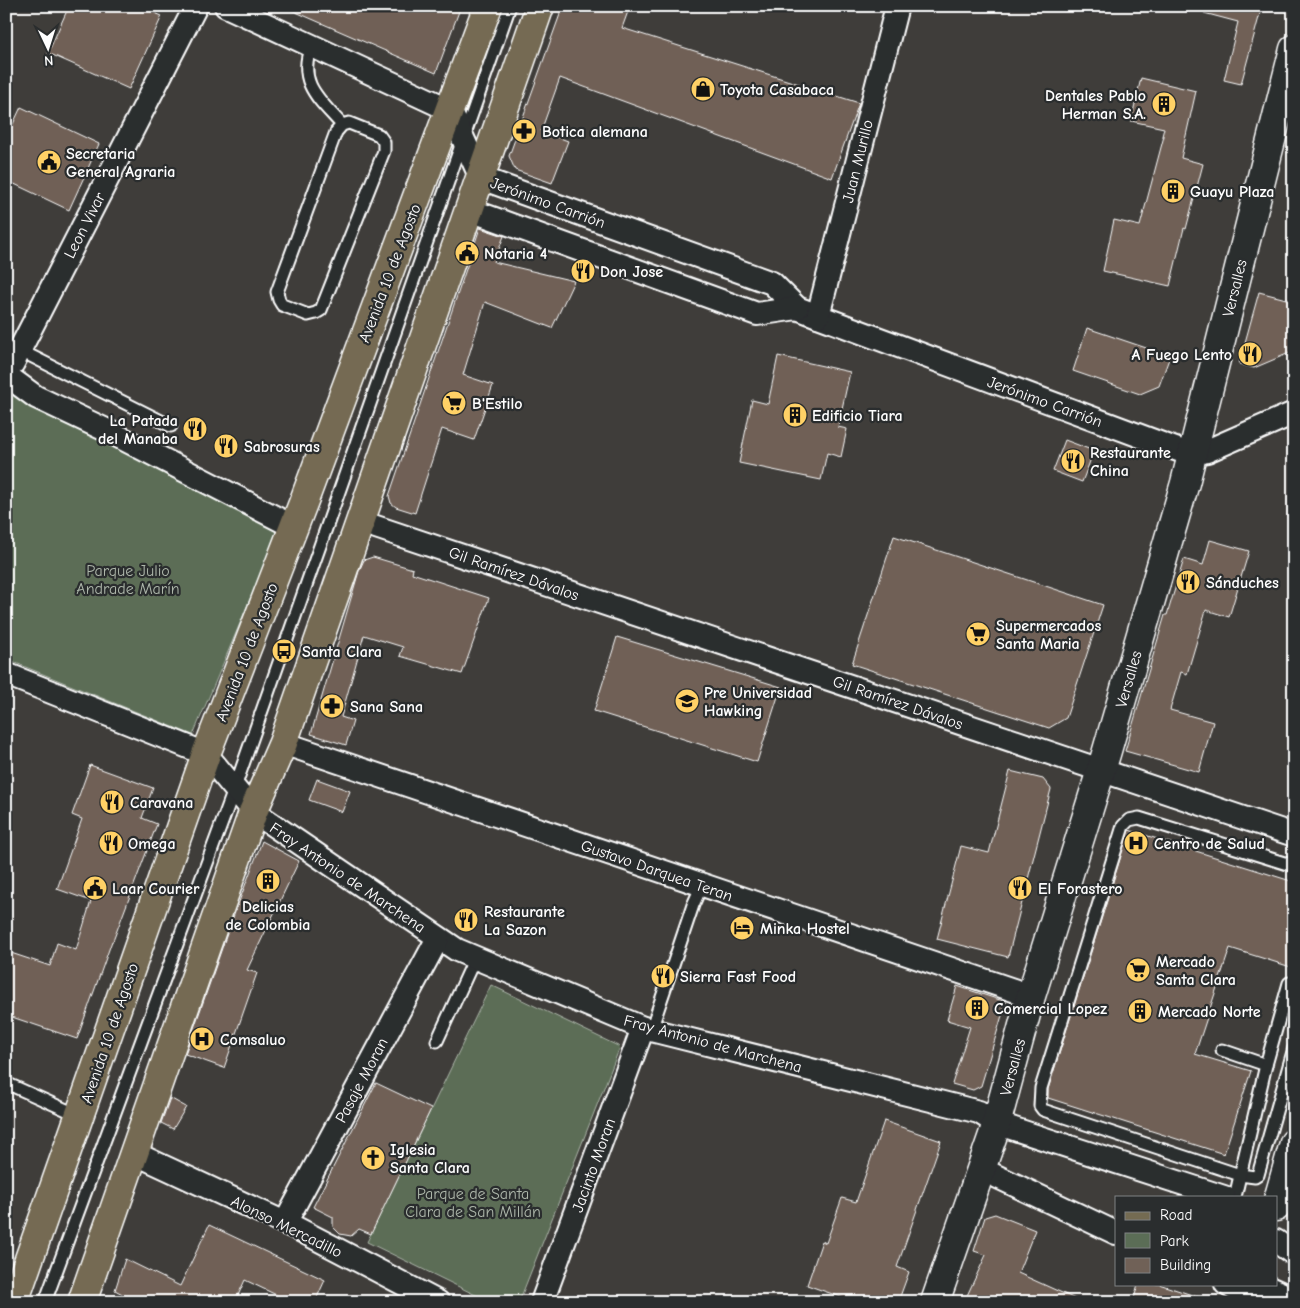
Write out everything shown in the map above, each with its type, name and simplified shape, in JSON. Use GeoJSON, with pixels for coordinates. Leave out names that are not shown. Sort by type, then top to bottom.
{"type":"FeatureCollection","features":[{"type":"Feature","properties":{"kind":"main road","name":"Avenida 10 de Agosto"},"geometry":{"type":"LineString","coordinates":[[14,1302],[206,754],[294,527],[488,6]]}},
{"type":"Feature","properties":{"kind":"main road"},"geometry":{"type":"LineString","coordinates":[[82,1302],[254,812],[283,743],[540,6]]}},
{"type":"Feature","properties":{"kind":"street","name":"Leon Vivar"},"geometry":{"type":"LineString","coordinates":[[11,362],[196,6]]}},
{"type":"Feature","properties":{"kind":"street"},"geometry":{"type":"LineString","coordinates":[[226,6],[450,110]]}},
{"type":"Feature","properties":{"kind":"street","name":"Juan Murillo"},"geometry":{"type":"LineString","coordinates":[[818,316],[897,6]]}},
{"type":"Feature","properties":{"kind":"street","name":"Versalles"},"geometry":{"type":"LineString","coordinates":[[935,1302],[996,1123],[1031,996],[1101,770],[1192,453],[1294,49]]}},
{"type":"Feature","properties":{"kind":"street","name":"Jerónimo Carrión"},"geometry":{"type":"LineString","coordinates":[[450,110],[481,178],[772,283],[797,308],[1178,450],[1192,453],[1207,451],[1294,414]]}},
{"type":"Feature","properties":{"kind":"street","name":"Jerónimo Carrión"},"geometry":{"type":"LineString","coordinates":[[470,210],[757,314],[797,308]]}},
{"type":"Feature","properties":{"kind":"street"},"geometry":{"type":"LineString","coordinates":[[11,362],[36,397],[108,431],[294,527]]}},
{"type":"Feature","properties":{"kind":"street","name":"Gil Ramírez Dávalos"},"geometry":{"type":"LineString","coordinates":[[361,522],[1294,835]]}},
{"type":"Feature","properties":{"kind":"street"},"geometry":{"type":"LineString","coordinates":[[6,674],[206,754]]}},
{"type":"Feature","properties":{"kind":"street","name":"Gustavo Darquea Teran"},"geometry":{"type":"LineString","coordinates":[[283,743],[1031,996]]}},
{"type":"Feature","properties":{"kind":"street","name":"Fray Antonio de Marchena"},"geometry":{"type":"LineString","coordinates":[[206,754],[254,812],[438,938],[457,950],[475,958],[647,1029],[979,1112],[996,1123],[1221,1196]]}},
{"type":"Feature","properties":{"kind":"street","name":"Pasaje Moran"},"geometry":{"type":"LineString","coordinates":[[285,1223],[438,938]]}},
{"type":"Feature","properties":{"kind":"street","name":"Jacinto Moran"},"geometry":{"type":"LineString","coordinates":[[542,1302],[647,1029]]}},
{"type":"Feature","properties":{"kind":"street"},"geometry":{"type":"LineString","coordinates":[[1278,1200],[1294,1142]]}},
{"type":"Feature","properties":{"kind":"street","name":"Alonso Mercadillo"},"geometry":{"type":"LineString","coordinates":[[134,1153],[285,1223],[438,1302]]}},
{"type":"Feature","properties":{"kind":"street"},"geometry":{"type":"LineString","coordinates":[[981,1169],[1115,1233]]}},
{"type":"Feature","properties":{"kind":"street"},"geometry":{"type":"LineString","coordinates":[[1278,1242],[1294,1254]]}},
{"type":"Feature","properties":{"kind":"street"},"geometry":{"type":"LineString","coordinates":[[1230,1286],[1252,1292],[1268,1288],[1294,1299]]}},
{"type":"Feature","properties":{"kind":"lane"},"geometry":{"type":"LineString","coordinates":[[45,1302],[234,790],[510,6]]}},
{"type":"Feature","properties":{"kind":"lane"},"geometry":{"type":"LineString","coordinates":[[312,46],[306,58],[308,82],[316,97],[342,125]]}},
{"type":"Feature","properties":{"kind":"lane"},"geometry":{"type":"LineString","coordinates":[[349,123],[379,135],[384,142],[384,151],[321,310],[316,314],[308,315],[282,304],[278,300],[277,292],[336,132],[342,125],[349,123]]}},
{"type":"Feature","properties":{"kind":"lane"},"geometry":{"type":"LineString","coordinates":[[11,362],[171,426]]}},
{"type":"Feature","properties":{"kind":"lane"},"geometry":{"type":"LineString","coordinates":[[1294,866],[1139,818],[1129,820],[1123,826],[1041,1088],[1040,1106],[1043,1110],[1240,1175],[1255,1177],[1258,1175],[1294,1048]]}},
{"type":"Feature","properties":{"kind":"lane"},"geometry":{"type":"LineString","coordinates":[[647,1029],[702,885]]}},
{"type":"Feature","properties":{"kind":"lane"},"geometry":{"type":"LineString","coordinates":[[436,1041],[475,958]]}},
{"type":"Feature","properties":{"kind":"lane"},"geometry":{"type":"LineString","coordinates":[[1235,1196],[1266,1065],[1289,983]]}},
{"type":"Feature","properties":{"kind":"lane"},"geometry":{"type":"LineString","coordinates":[[1222,1050],[1266,1065]]}},
{"type":"Feature","properties":{"kind":"lane"},"geometry":{"type":"LineString","coordinates":[[6,1083],[80,1116]]}},
{"type":"Feature","properties":{"kind":"green space","name":"Parque Julio Andrade Marín"},"geometry":{"type":"Polygon","coordinates":[[[6,375],[280,528],[193,735],[6,659],[6,375]]]}},
{"type":"Feature","properties":{"kind":"green space","name":"Parque de Santa Clara de San Millán"},"geometry":{"type":"Polygon","coordinates":[[[491,985],[620,1047],[519,1302],[490,1302],[367,1242],[491,985]]]}},
{"type":"Feature","properties":{"kind":"building"},"geometry":{"type":"Polygon","coordinates":[[[69,6],[139,6],[162,16],[129,89],[48,53],[69,6]]]}},
{"type":"Feature","properties":{"kind":"building"},"geometry":{"type":"Polygon","coordinates":[[[282,6],[461,6],[436,73],[282,6]]]}},
{"type":"Feature","properties":{"kind":"building","name":"Toyota Casabaca"},"geometry":{"type":"Polygon","coordinates":[[[563,6],[630,6],[622,28],[859,103],[832,178],[560,78],[541,131],[568,141],[552,183],[515,170],[509,156],[563,6]]]}},
{"type":"Feature","properties":{"kind":"building"},"geometry":{"type":"Polygon","coordinates":[[[1205,6],[1262,6],[1241,84],[1224,80],[1238,22],[1204,13],[1205,6]]]}},
{"type":"Feature","properties":{"kind":"building"},"geometry":{"type":"Polygon","coordinates":[[[1141,78],[1196,91],[1181,158],[1203,164],[1186,229],[1184,228],[1170,286],[1103,271],[1114,220],[1140,226],[1164,136],[1162,136],[1164,128],[1131,121],[1141,78]]]}},
{"type":"Feature","properties":{"kind":"building","name":"Secretaria General Agraria"},"geometry":{"type":"Polygon","coordinates":[[[21,107],[99,144],[69,210],[6,180],[6,139],[21,107]]]}},
{"type":"Feature","properties":{"kind":"building"},"geometry":{"type":"Polygon","coordinates":[[[480,228],[504,236],[494,262],[574,281],[552,328],[485,302],[463,375],[493,385],[474,440],[442,429],[415,513],[396,507],[391,503],[389,496],[480,228]]]}},
{"type":"Feature","properties":{"kind":"building"},"geometry":{"type":"Polygon","coordinates":[[[1259,292],[1294,301],[1294,351],[1254,368],[1239,364],[1259,292]]]}},
{"type":"Feature","properties":{"kind":"building"},"geometry":{"type":"Polygon","coordinates":[[[1087,328],[1170,356],[1159,386],[1140,394],[1073,371],[1087,328]]]}},
{"type":"Feature","properties":{"kind":"building","name":"Edificio Tiara"},"geometry":{"type":"Polygon","coordinates":[[[778,356],[850,372],[838,427],[847,429],[841,457],[827,453],[821,480],[739,463],[752,400],[768,404],[778,356]]]}},
{"type":"Feature","properties":{"kind":"building","name":"Restaurante China"},"geometry":{"type":"Polygon","coordinates":[[[1065,440],[1094,451],[1082,482],[1053,471],[1065,440]]]}},
{"type":"Feature","properties":{"kind":"building","name":"Supermercados Santa Maria"},"geometry":{"type":"Polygon","coordinates":[[[894,536],[1103,605],[1066,718],[1049,728],[852,664],[894,536]]]}},
{"type":"Feature","properties":{"kind":"building"},"geometry":{"type":"Polygon","coordinates":[[[1210,540],[1249,551],[1229,617],[1206,610],[1187,674],[1181,672],[1170,710],[1213,722],[1199,772],[1125,751],[1165,615],[1167,615],[1184,559],[1203,565],[1210,540]]]}},
{"type":"Feature","properties":{"kind":"building"},"geometry":{"type":"Polygon","coordinates":[[[373,557],[413,569],[412,573],[489,598],[462,674],[400,656],[403,647],[364,635],[341,717],[353,721],[346,745],[311,734],[359,571],[364,560],[373,557]]]}},
{"type":"Feature","properties":{"kind":"building"},"geometry":{"type":"Polygon","coordinates":[[[617,637],[781,687],[757,762],[594,711],[617,637]]]}},
{"type":"Feature","properties":{"kind":"building"},"geometry":{"type":"Polygon","coordinates":[[[90,765],[153,788],[142,818],[157,824],[77,1039],[6,1015],[6,966],[11,953],[50,966],[57,943],[76,950],[91,901],[57,889],[82,819],[72,815],[90,765]]]}},
{"type":"Feature","properties":{"kind":"building"},"geometry":{"type":"Polygon","coordinates":[[[1010,771],[1043,779],[1051,789],[1008,957],[937,939],[961,846],[989,853],[1010,771]]]}},
{"type":"Feature","properties":{"kind":"building"},"geometry":{"type":"Polygon","coordinates":[[[317,779],[350,791],[342,812],[309,800],[317,779]]]}},
{"type":"Feature","properties":{"kind":"building","name":"Mercado Norte"},"geometry":{"type":"Polygon","coordinates":[[[1129,830],[1294,882],[1294,968],[1230,948],[1195,1054],[1251,1071],[1224,1154],[1048,1098],[1048,1089],[1129,830]]]}},
{"type":"Feature","properties":{"kind":"building"},"geometry":{"type":"Polygon","coordinates":[[[262,841],[299,861],[247,970],[257,973],[224,1068],[185,1054],[262,841]]]}},
{"type":"Feature","properties":{"kind":"building"},"geometry":{"type":"Polygon","coordinates":[[[957,986],[1006,1002],[981,1086],[973,1090],[952,1084],[970,1027],[947,1020],[957,986]]]}},
{"type":"Feature","properties":{"kind":"building","name":"Iglesia Santa Clara"},"geometry":{"type":"Polygon","coordinates":[[[376,1083],[431,1109],[371,1234],[359,1229],[351,1236],[340,1234],[333,1227],[333,1217],[313,1207],[376,1083]]]}},
{"type":"Feature","properties":{"kind":"building"},"geometry":{"type":"Polygon","coordinates":[[[170,1098],[186,1107],[173,1129],[161,1123],[170,1098]]]}},
{"type":"Feature","properties":{"kind":"building"},"geometry":{"type":"Polygon","coordinates":[[[884,1121],[941,1141],[897,1267],[909,1272],[898,1302],[855,1302],[807,1285],[822,1241],[826,1243],[842,1198],[856,1202],[884,1121]]]}},
{"type":"Feature","properties":{"kind":"building"},"geometry":{"type":"Polygon","coordinates":[[[995,1214],[1035,1230],[1018,1273],[1082,1302],[964,1302],[986,1255],[974,1251],[985,1217],[995,1214]]]}},
{"type":"Feature","properties":{"kind":"building"},"geometry":{"type":"Polygon","coordinates":[[[209,1225],[325,1280],[315,1302],[291,1302],[245,1280],[235,1302],[137,1302],[115,1290],[125,1259],[180,1286],[209,1225]]]}},
{"type":"Feature","properties":{"kind":"building"},"geometry":{"type":"Polygon","coordinates":[[[1137,1286],[1165,1286],[1201,1298],[1200,1302],[1133,1302],[1137,1286]]]}},
{"type":"Feature","properties":{"kind":"place","name":"Toyota Casabaca"},"geometry":{"type":"Point","coordinates":[703,89]}},
{"type":"Feature","properties":{"kind":"place","name":"Dentales Pablo Herman S.A."},"geometry":{"type":"Point","coordinates":[1164,104]}},
{"type":"Feature","properties":{"kind":"place","name":"Botica alemana"},"geometry":{"type":"Point","coordinates":[524,131]}},
{"type":"Feature","properties":{"kind":"place","name":"Secretaria General Agraria"},"geometry":{"type":"Point","coordinates":[49,162]}},
{"type":"Feature","properties":{"kind":"place","name":"Guayu Plaza"},"geometry":{"type":"Point","coordinates":[1173,191]}},
{"type":"Feature","properties":{"kind":"place","name":"Notaria 4"},"geometry":{"type":"Point","coordinates":[467,253]}},
{"type":"Feature","properties":{"kind":"place","name":"Don Jose"},"geometry":{"type":"Point","coordinates":[583,271]}},
{"type":"Feature","properties":{"kind":"place","name":"A Fuego Lento"},"geometry":{"type":"Point","coordinates":[1250,354]}},
{"type":"Feature","properties":{"kind":"place","name":"B'Estilo"},"geometry":{"type":"Point","coordinates":[454,403]}},
{"type":"Feature","properties":{"kind":"place","name":"Edificio Tiara"},"geometry":{"type":"Point","coordinates":[795,415]}},
{"type":"Feature","properties":{"kind":"place","name":"La Patada del Manaba"},"geometry":{"type":"Point","coordinates":[195,429]}},
{"type":"Feature","properties":{"kind":"place","name":"Sabrosuras"},"geometry":{"type":"Point","coordinates":[226,446]}},
{"type":"Feature","properties":{"kind":"place","name":"Restaurante China"},"geometry":{"type":"Point","coordinates":[1073,461]}},
{"type":"Feature","properties":{"kind":"place","name":"Sánduches"},"geometry":{"type":"Point","coordinates":[1188,582]}},
{"type":"Feature","properties":{"kind":"place","name":"Supermercados Santa Maria"},"geometry":{"type":"Point","coordinates":[978,634]}},
{"type":"Feature","properties":{"kind":"place","name":"Santa Clara"},"geometry":{"type":"Point","coordinates":[284,651]}},
{"type":"Feature","properties":{"kind":"place","name":"Pre Universidad Hawking"},"geometry":{"type":"Point","coordinates":[687,701]}},
{"type":"Feature","properties":{"kind":"place","name":"Sana Sana"},"geometry":{"type":"Point","coordinates":[332,706]}},
{"type":"Feature","properties":{"kind":"place","name":"Caravana"},"geometry":{"type":"Point","coordinates":[112,802]}},
{"type":"Feature","properties":{"kind":"place","name":"Omega"},"geometry":{"type":"Point","coordinates":[111,843]}},
{"type":"Feature","properties":{"kind":"place","name":"Centro de Salud"},"geometry":{"type":"Point","coordinates":[1136,843]}},
{"type":"Feature","properties":{"kind":"place","name":"Delicias de Colombia"},"geometry":{"type":"Point","coordinates":[268,881]}},
{"type":"Feature","properties":{"kind":"place","name":"Laar Courier"},"geometry":{"type":"Point","coordinates":[95,888]}},
{"type":"Feature","properties":{"kind":"place","name":"El Forastero"},"geometry":{"type":"Point","coordinates":[1020,888]}},
{"type":"Feature","properties":{"kind":"place","name":"Restaurante La Sazon"},"geometry":{"type":"Point","coordinates":[466,920]}},
{"type":"Feature","properties":{"kind":"place","name":"Minka Hostel"},"geometry":{"type":"Point","coordinates":[742,928]}},
{"type":"Feature","properties":{"kind":"place","name":"Mercado Santa Clara"},"geometry":{"type":"Point","coordinates":[1138,970]}},
{"type":"Feature","properties":{"kind":"place","name":"Sierra Fast Food"},"geometry":{"type":"Point","coordinates":[663,976]}},
{"type":"Feature","properties":{"kind":"place","name":"Comercial Lopez"},"geometry":{"type":"Point","coordinates":[977,1008]}},
{"type":"Feature","properties":{"kind":"place","name":"Mercado Norte"},"geometry":{"type":"Point","coordinates":[1140,1011]}},
{"type":"Feature","properties":{"kind":"place","name":"Comsaluo"},"geometry":{"type":"Point","coordinates":[202,1039]}},
{"type":"Feature","properties":{"kind":"place","name":"Iglesia Santa Clara"},"geometry":{"type":"Point","coordinates":[373,1158]}}]}
